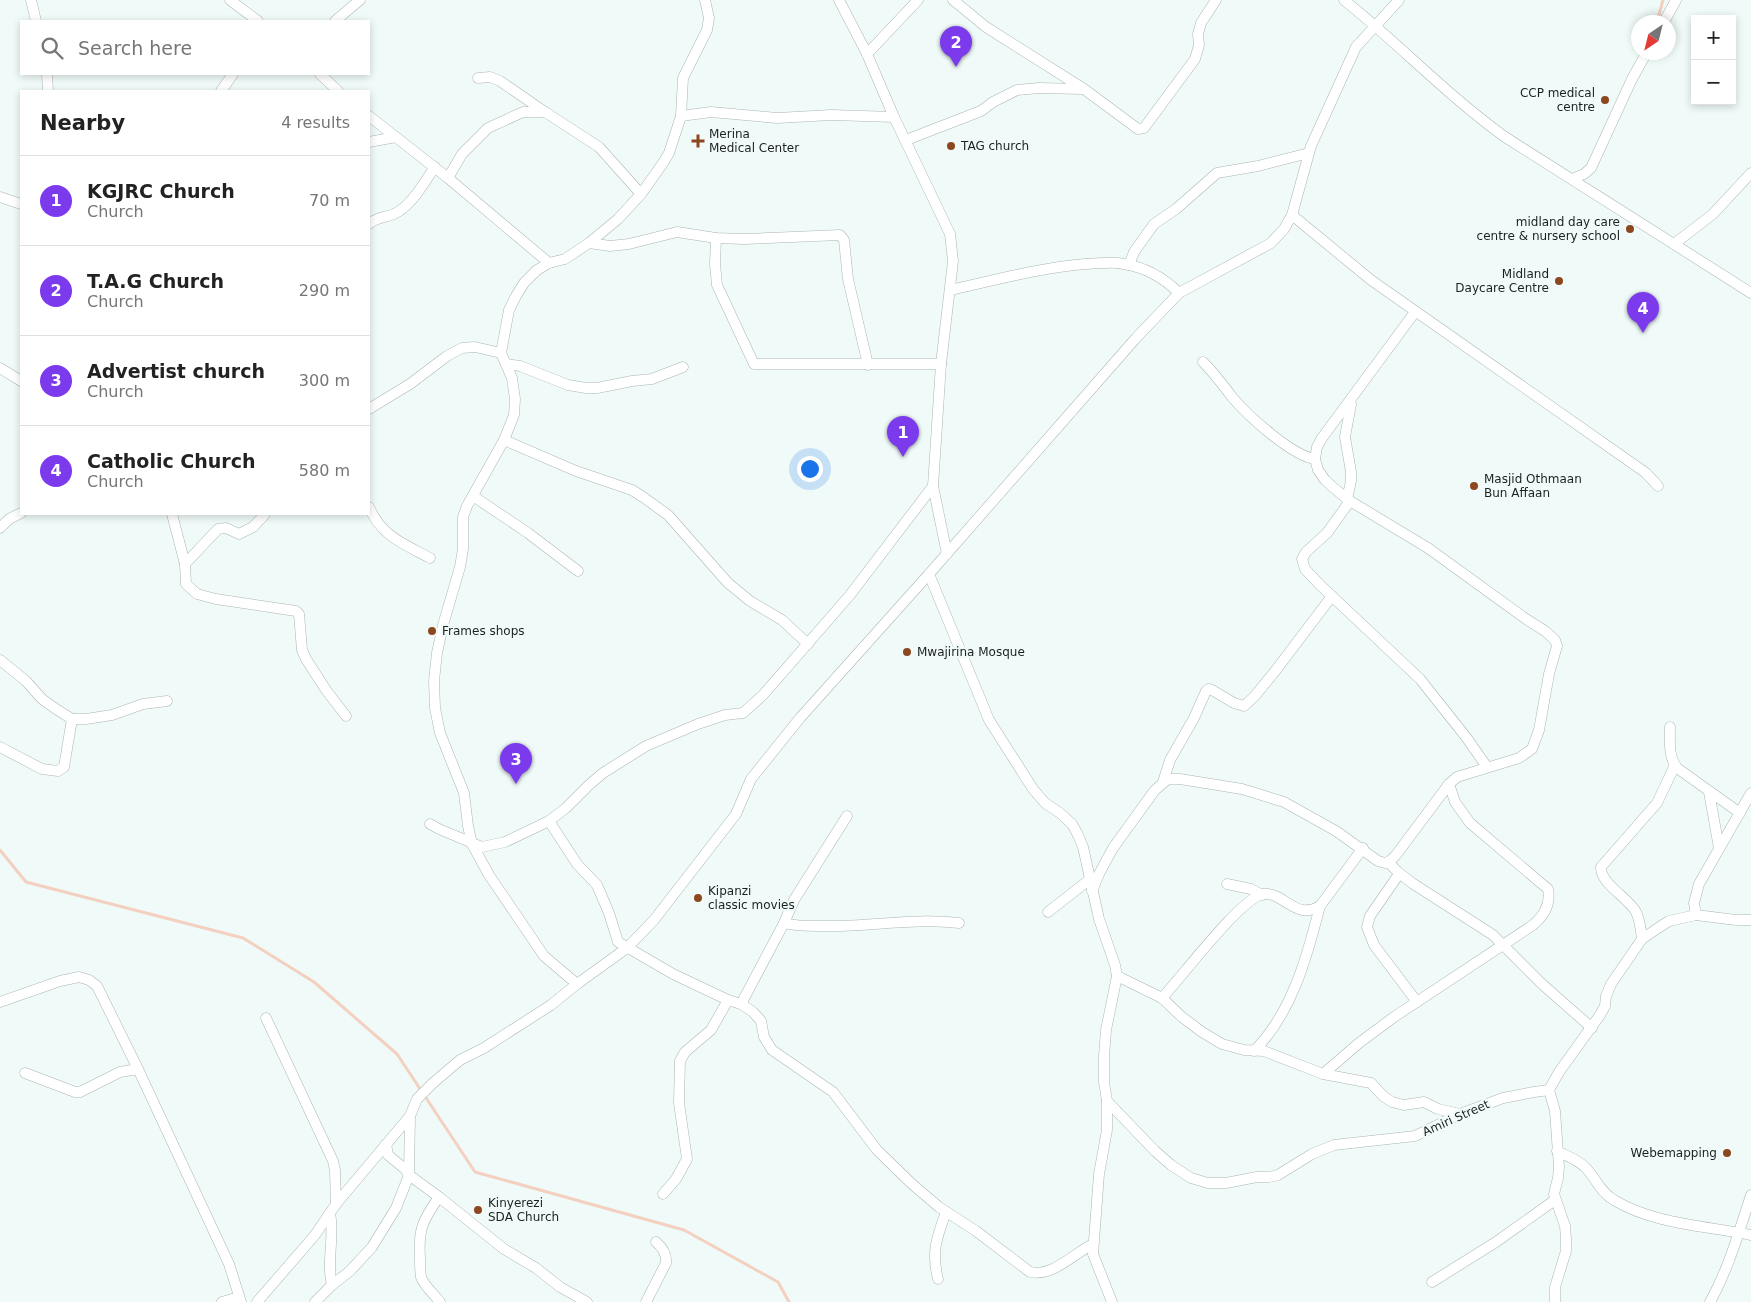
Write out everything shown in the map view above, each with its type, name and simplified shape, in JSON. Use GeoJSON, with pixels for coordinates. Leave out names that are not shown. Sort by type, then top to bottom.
{"type":"FeatureCollection","features":[{"type":"Feature","properties":{"kind":"street"},"geometry":{"type":"LineString","coordinates":[[31,0],[36,20]]}},
{"type":"Feature","properties":{"kind":"street"},"geometry":{"type":"LineString","coordinates":[[230,0],[257,20]]}},
{"type":"Feature","properties":{"kind":"street"},"geometry":{"type":"LineString","coordinates":[[336,20],[360,0]]}},
{"type":"Feature","properties":{"kind":"street"},"geometry":{"type":"LineString","coordinates":[[577,984],[544,956],[489,875],[472,844],[464,792],[440,733],[435,708],[434,681],[437,653],[464,549],[463,517],[504,440],[514,415],[515,399],[512,378],[501,352],[509,310],[524,283],[536,270],[549,263],[564,259],[589,243],[618,218],[641,194],[669,153],[681,116],[683,78],[707,30],[709,18],[705,0]]}},
{"type":"Feature","properties":{"kind":"street"},"geometry":{"type":"LineString","coordinates":[[839,0],[867,54],[894,117],[950,234],[953,261],[941,364],[933,486],[947,554]]}},
{"type":"Feature","properties":{"kind":"street"},"geometry":{"type":"LineString","coordinates":[[867,54],[918,0]]}},
{"type":"Feature","properties":{"kind":"street"},"geometry":{"type":"LineString","coordinates":[[953,0],[986,26],[1084,89],[1138,129],[1144,128],[1195,59],[1199,45],[1198,34],[1201,23],[1216,0]]}},
{"type":"Feature","properties":{"kind":"street"},"geometry":{"type":"LineString","coordinates":[[1344,0],[1375,25],[1474,114],[1505,137],[1751,293]]}},
{"type":"Feature","properties":{"kind":"street"},"geometry":{"type":"LineString","coordinates":[[315,1302],[350,1271],[372,1246],[396,1208],[409,1175],[410,1116],[413,1106],[418,1099],[451,1066],[484,1048],[551,1006],[577,984],[627,948],[654,920],[736,814],[751,779],[764,762],[856,654],[947,554],[1136,338],[1179,293],[1271,243],[1284,229],[1292,215],[1309,153],[1325,113],[1356,47],[1399,0]]}},
{"type":"Feature","properties":{"kind":"street"},"geometry":{"type":"LineString","coordinates":[[1668,15],[1676,0]]}},
{"type":"Feature","properties":{"kind":"street"},"geometry":{"type":"LineString","coordinates":[[1572,179],[1584,174],[1591,168],[1643,60]]}},
{"type":"Feature","properties":{"kind":"street"},"geometry":{"type":"LineString","coordinates":[[47,75],[48,90]]}},
{"type":"Feature","properties":{"kind":"street"},"geometry":{"type":"LineString","coordinates":[[222,90],[232,75]]}},
{"type":"Feature","properties":{"kind":"street"},"geometry":{"type":"LineString","coordinates":[[321,75],[337,90]]}},
{"type":"Feature","properties":{"kind":"street"},"geometry":{"type":"LineString","coordinates":[[478,78],[490,76],[500,81],[599,147],[641,194]]}},
{"type":"Feature","properties":{"kind":"street"},"geometry":{"type":"LineString","coordinates":[[906,140],[981,110],[1016,90],[1039,88],[1084,89]]}},
{"type":"Feature","properties":{"kind":"street"},"geometry":{"type":"LineString","coordinates":[[448,178],[462,154],[488,128],[523,112],[545,112]]}},
{"type":"Feature","properties":{"kind":"street"},"geometry":{"type":"LineString","coordinates":[[681,116],[711,112],[777,118],[831,115],[894,117]]}},
{"type":"Feature","properties":{"kind":"street"},"geometry":{"type":"LineString","coordinates":[[370,117],[435,167],[549,263]]}},
{"type":"Feature","properties":{"kind":"street"},"geometry":{"type":"LineString","coordinates":[[370,142],[396,137]]}},
{"type":"Feature","properties":{"kind":"street"},"geometry":{"type":"LineString","coordinates":[[1129,265],[1134,252],[1154,224],[1176,209],[1218,173],[1258,166],[1309,153]]}},
{"type":"Feature","properties":{"kind":"street"},"geometry":{"type":"LineString","coordinates":[[370,223],[374,219],[394,214],[409,203],[435,167]]}},
{"type":"Feature","properties":{"kind":"street"},"geometry":{"type":"LineString","coordinates":[[1674,244],[1713,214],[1751,174]]}},
{"type":"Feature","properties":{"kind":"street"},"geometry":{"type":"LineString","coordinates":[[0,197],[20,204]]}},
{"type":"Feature","properties":{"kind":"street"},"geometry":{"type":"LineString","coordinates":[[1292,215],[1371,280],[1646,473],[1658,486]]}},
{"type":"Feature","properties":{"kind":"street"},"geometry":{"type":"LineString","coordinates":[[589,243],[610,246],[629,244],[677,232],[716,238],[775,239],[842,236],[848,279],[868,365]]}},
{"type":"Feature","properties":{"kind":"street"},"geometry":{"type":"LineString","coordinates":[[716,238],[715,264],[717,285],[754,364],[868,365],[913,362],[941,364]]}},
{"type":"Feature","properties":{"kind":"street"},"geometry":{"type":"LineString","coordinates":[[950,290],[1045,268],[1121,263],[1155,274],[1169,283],[1179,293]]}},
{"type":"Feature","properties":{"kind":"street"},"geometry":{"type":"LineString","coordinates":[[1162,782],[1174,779],[1233,788],[1284,802],[1363,848],[1378,861],[1385,863],[1396,856],[1449,784],[1457,777],[1519,758],[1532,749],[1539,730],[1549,674],[1557,646],[1555,640],[1428,548],[1349,500],[1325,480],[1318,470],[1314,459],[1320,443],[1415,312]]}},
{"type":"Feature","properties":{"kind":"street"},"geometry":{"type":"LineString","coordinates":[[370,408],[410,384],[447,356],[462,348],[475,347],[501,352]]}},
{"type":"Feature","properties":{"kind":"street"},"geometry":{"type":"LineString","coordinates":[[1203,362],[1233,398],[1255,420],[1294,451],[1307,458],[1314,459]]}},
{"type":"Feature","properties":{"kind":"street"},"geometry":{"type":"LineString","coordinates":[[506,364],[520,366],[568,385],[586,388],[652,380],[683,367]]}},
{"type":"Feature","properties":{"kind":"street"},"geometry":{"type":"LineString","coordinates":[[0,368],[20,381]]}},
{"type":"Feature","properties":{"kind":"street"},"geometry":{"type":"LineString","coordinates":[[1352,398],[1345,437],[1351,472],[1349,500],[1327,533],[1306,552],[1302,559],[1305,569],[1420,679],[1487,767]]}},
{"type":"Feature","properties":{"kind":"street"},"geometry":{"type":"LineString","coordinates":[[504,440],[576,471],[632,490],[643,496],[668,515],[728,583],[750,601],[782,620],[808,644]]}},
{"type":"Feature","properties":{"kind":"street"},"geometry":{"type":"LineString","coordinates":[[430,824],[482,847],[505,842],[549,820],[566,808],[603,773],[638,750],[698,724],[725,715],[743,713],[763,695],[850,595],[933,486]]}},
{"type":"Feature","properties":{"kind":"street"},"geometry":{"type":"LineString","coordinates":[[473,496],[528,533],[578,571]]}},
{"type":"Feature","properties":{"kind":"street"},"geometry":{"type":"LineString","coordinates":[[370,510],[383,530],[399,542],[430,558]]}},
{"type":"Feature","properties":{"kind":"street"},"geometry":{"type":"LineString","coordinates":[[0,514],[9,520]]}},
{"type":"Feature","properties":{"kind":"street"},"geometry":{"type":"LineString","coordinates":[[0,528],[9,520],[20,514]]}},
{"type":"Feature","properties":{"kind":"street"},"geometry":{"type":"LineString","coordinates":[[172,515],[185,564],[186,584],[197,594],[216,599],[296,611],[299,614],[302,650],[306,659],[346,716]]}},
{"type":"Feature","properties":{"kind":"street"},"geometry":{"type":"LineString","coordinates":[[185,564],[218,529],[226,528],[239,534],[253,527],[264,515]]}},
{"type":"Feature","properties":{"kind":"street"},"geometry":{"type":"LineString","coordinates":[[929,574],[989,720],[1033,789],[1045,803],[1060,812],[1072,824],[1083,847],[1099,919],[1115,965],[1117,976],[1106,1030],[1104,1056],[1107,1130],[1099,1174],[1093,1244],[1093,1254],[1112,1302]]}},
{"type":"Feature","properties":{"kind":"street"},"geometry":{"type":"LineString","coordinates":[[1092,891],[1112,848],[1162,782],[1170,760],[1194,718],[1206,691],[1212,690],[1234,703],[1244,706],[1276,670],[1332,596]]}},
{"type":"Feature","properties":{"kind":"street"},"geometry":{"type":"LineString","coordinates":[[0,660],[26,681],[42,699],[72,719],[112,715],[143,704],[167,701]]}},
{"type":"Feature","properties":{"kind":"street"},"geometry":{"type":"LineString","coordinates":[[0,747],[42,769],[58,771],[64,767],[72,719]]}},
{"type":"Feature","properties":{"kind":"street"},"geometry":{"type":"LineString","coordinates":[[1670,727],[1670,750],[1674,765],[1740,813]]}},
{"type":"Feature","properties":{"kind":"street"},"geometry":{"type":"LineString","coordinates":[[1642,939],[1637,914],[1606,881],[1601,872],[1601,867],[1657,803],[1674,765]]}},
{"type":"Feature","properties":{"kind":"street"},"geometry":{"type":"LineString","coordinates":[[1323,1074],[1359,1043],[1540,919],[1546,911],[1550,897],[1548,889],[1470,823],[1455,802],[1449,784]]}},
{"type":"Feature","properties":{"kind":"street"},"geometry":{"type":"LineString","coordinates":[[1709,792],[1719,848]]}},
{"type":"Feature","properties":{"kind":"street"},"geometry":{"type":"LineString","coordinates":[[1696,915],[1694,903],[1699,884],[1751,792]]}},
{"type":"Feature","properties":{"kind":"street"},"geometry":{"type":"LineString","coordinates":[[741,1004],[784,923],[794,900],[847,816]]}},
{"type":"Feature","properties":{"kind":"street"},"geometry":{"type":"LineString","coordinates":[[549,820],[577,864],[597,885],[614,925],[618,942],[674,974],[728,1000],[741,1004],[758,1017],[764,1037],[772,1050],[833,1092],[877,1150],[912,1184],[946,1212],[976,1231],[1030,1272],[1038,1274],[1050,1271],[1093,1244]]}},
{"type":"Feature","properties":{"kind":"street"},"geometry":{"type":"LineString","coordinates":[[1254,1051],[1271,1031],[1286,1008],[1307,955],[1320,906],[1363,848]]}},
{"type":"Feature","properties":{"kind":"street"},"geometry":{"type":"LineString","coordinates":[[1390,861],[1391,866],[1399,874],[1493,935],[1542,984],[1592,1028]]}},
{"type":"Feature","properties":{"kind":"street"},"geometry":{"type":"LineString","coordinates":[[1399,874],[1370,916],[1367,927],[1374,946],[1417,1002]]}},
{"type":"Feature","properties":{"kind":"street"},"geometry":{"type":"LineString","coordinates":[[1048,912],[1089,880]]}},
{"type":"Feature","properties":{"kind":"street"},"geometry":{"type":"LineString","coordinates":[[1227,884],[1251,889],[1262,895],[1272,895],[1302,910],[1312,910],[1320,906]]}},
{"type":"Feature","properties":{"kind":"street"},"geometry":{"type":"LineString","coordinates":[[1162,998],[1230,921],[1251,901],[1262,895]]}},
{"type":"Feature","properties":{"kind":"street"},"geometry":{"type":"LineString","coordinates":[[1555,1302],[1555,1287],[1566,1250],[1565,1226],[1554,1200],[1559,1167],[1554,1111],[1550,1090],[1559,1072],[1592,1028],[1605,1006],[1606,996],[1611,984],[1642,939],[1668,922],[1696,915],[1751,920]]}},
{"type":"Feature","properties":{"kind":"street"},"geometry":{"type":"LineString","coordinates":[[784,923],[798,926],[844,926],[915,921],[959,923]]}},
{"type":"Feature","properties":{"kind":"street"},"geometry":{"type":"LineString","coordinates":[[1117,976],[1162,998],[1182,1017],[1222,1044],[1244,1050],[1264,1051],[1323,1074],[1371,1083],[1382,1096],[1392,1102],[1404,1105],[1424,1102],[1438,1109],[1460,1114]]}},
{"type":"Feature","properties":{"kind":"street"},"geometry":{"type":"LineString","coordinates":[[0,1002],[60,981],[79,977],[89,980],[96,986],[138,1069],[229,1264],[240,1300],[222,1302]]}},
{"type":"Feature","properties":{"kind":"street"},"geometry":{"type":"LineString","coordinates":[[663,1194],[676,1178],[687,1159],[679,1103],[680,1061],[685,1052],[711,1030],[728,1000]]}},
{"type":"Feature","properties":{"kind":"street"},"geometry":{"type":"LineString","coordinates":[[266,1018],[333,1161],[336,1204]]}},
{"type":"Feature","properties":{"kind":"street"},"geometry":{"type":"LineString","coordinates":[[24,1073],[75,1092],[80,1092],[120,1072],[138,1069]]}},
{"type":"Feature","properties":{"kind":"street","name":"Amiri Street"},"geometry":{"type":"LineString","coordinates":[[1107,1101],[1171,1165],[1191,1178],[1208,1183],[1226,1183],[1278,1175],[1312,1154],[1334,1145],[1415,1136],[1460,1114],[1503,1098],[1550,1090]]}},
{"type":"Feature","properties":{"kind":"street"},"geometry":{"type":"LineString","coordinates":[[257,1302],[410,1116]]}},
{"type":"Feature","properties":{"kind":"street"},"geometry":{"type":"LineString","coordinates":[[386,1144],[388,1155],[405,1169],[409,1175],[504,1249],[536,1268],[560,1287],[587,1302]]}},
{"type":"Feature","properties":{"kind":"street"},"geometry":{"type":"LineString","coordinates":[[1557,1150],[1585,1167],[1603,1191],[1620,1204],[1656,1217],[1751,1235]]}},
{"type":"Feature","properties":{"kind":"street"},"geometry":{"type":"LineString","coordinates":[[1710,1302],[1740,1233],[1751,1195]]}},
{"type":"Feature","properties":{"kind":"street"},"geometry":{"type":"LineString","coordinates":[[439,1197],[424,1218],[420,1231],[419,1245],[421,1276],[440,1302]]}},
{"type":"Feature","properties":{"kind":"street"},"geometry":{"type":"LineString","coordinates":[[1432,1282],[1496,1242],[1554,1200]]}},
{"type":"Feature","properties":{"kind":"street"},"geometry":{"type":"LineString","coordinates":[[938,1279],[934,1261],[934,1246],[946,1212]]}},
{"type":"Feature","properties":{"kind":"street"},"geometry":{"type":"LineString","coordinates":[[330,1213],[332,1234],[330,1273],[332,1285]]}},
{"type":"Feature","properties":{"kind":"street"},"geometry":{"type":"LineString","coordinates":[[646,1302],[667,1258],[656,1242]]}},
{"type":"Feature","properties":{"kind":"waterway"},"geometry":{"type":"LineString","coordinates":[[1659,15],[1663,0]]}},
{"type":"Feature","properties":{"kind":"waterway"},"geometry":{"type":"LineString","coordinates":[[0,850],[26,882],[243,938],[314,982],[397,1054],[475,1172],[684,1230],[778,1282],[789,1302]]}},
{"type":"Feature","properties":{"kind":"place","name":"T.A.G Church"},"geometry":{"type":"Point","coordinates":[956,67]}},
{"type":"Feature","properties":{"kind":"place","name":"CCP medical centre"},"geometry":{"type":"Point","coordinates":[1605,100]}},
{"type":"Feature","properties":{"kind":"place","name":"Merina Medical Center"},"geometry":{"type":"Point","coordinates":[698,141]}},
{"type":"Feature","properties":{"kind":"place","name":"TAG church"},"geometry":{"type":"Point","coordinates":[951,146]}},
{"type":"Feature","properties":{"kind":"place","name":"midland day care centre & nursery school"},"geometry":{"type":"Point","coordinates":[1630,229]}},
{"type":"Feature","properties":{"kind":"place","name":"Midland Daycare Centre"},"geometry":{"type":"Point","coordinates":[1559,281]}},
{"type":"Feature","properties":{"kind":"place","name":"Catholic Church"},"geometry":{"type":"Point","coordinates":[1643,333]}},
{"type":"Feature","properties":{"kind":"place","name":"KGJRC Church"},"geometry":{"type":"Point","coordinates":[903,457]}},
{"type":"Feature","properties":{"kind":"place","name":"Masjid Othmaan Bun Affaan"},"geometry":{"type":"Point","coordinates":[1474,486]}},
{"type":"Feature","properties":{"kind":"place","name":"Frames shops"},"geometry":{"type":"Point","coordinates":[432,631]}},
{"type":"Feature","properties":{"kind":"place","name":"Mwajirina Mosque"},"geometry":{"type":"Point","coordinates":[907,652]}},
{"type":"Feature","properties":{"kind":"place","name":"Advertist church"},"geometry":{"type":"Point","coordinates":[516,784]}},
{"type":"Feature","properties":{"kind":"place","name":"Kipanzi classic movies"},"geometry":{"type":"Point","coordinates":[698,898]}},
{"type":"Feature","properties":{"kind":"place","name":"Webemapping"},"geometry":{"type":"Point","coordinates":[1727,1153]}},
{"type":"Feature","properties":{"kind":"place","name":"Kinyerezi SDA Church"},"geometry":{"type":"Point","coordinates":[478,1210]}}]}
